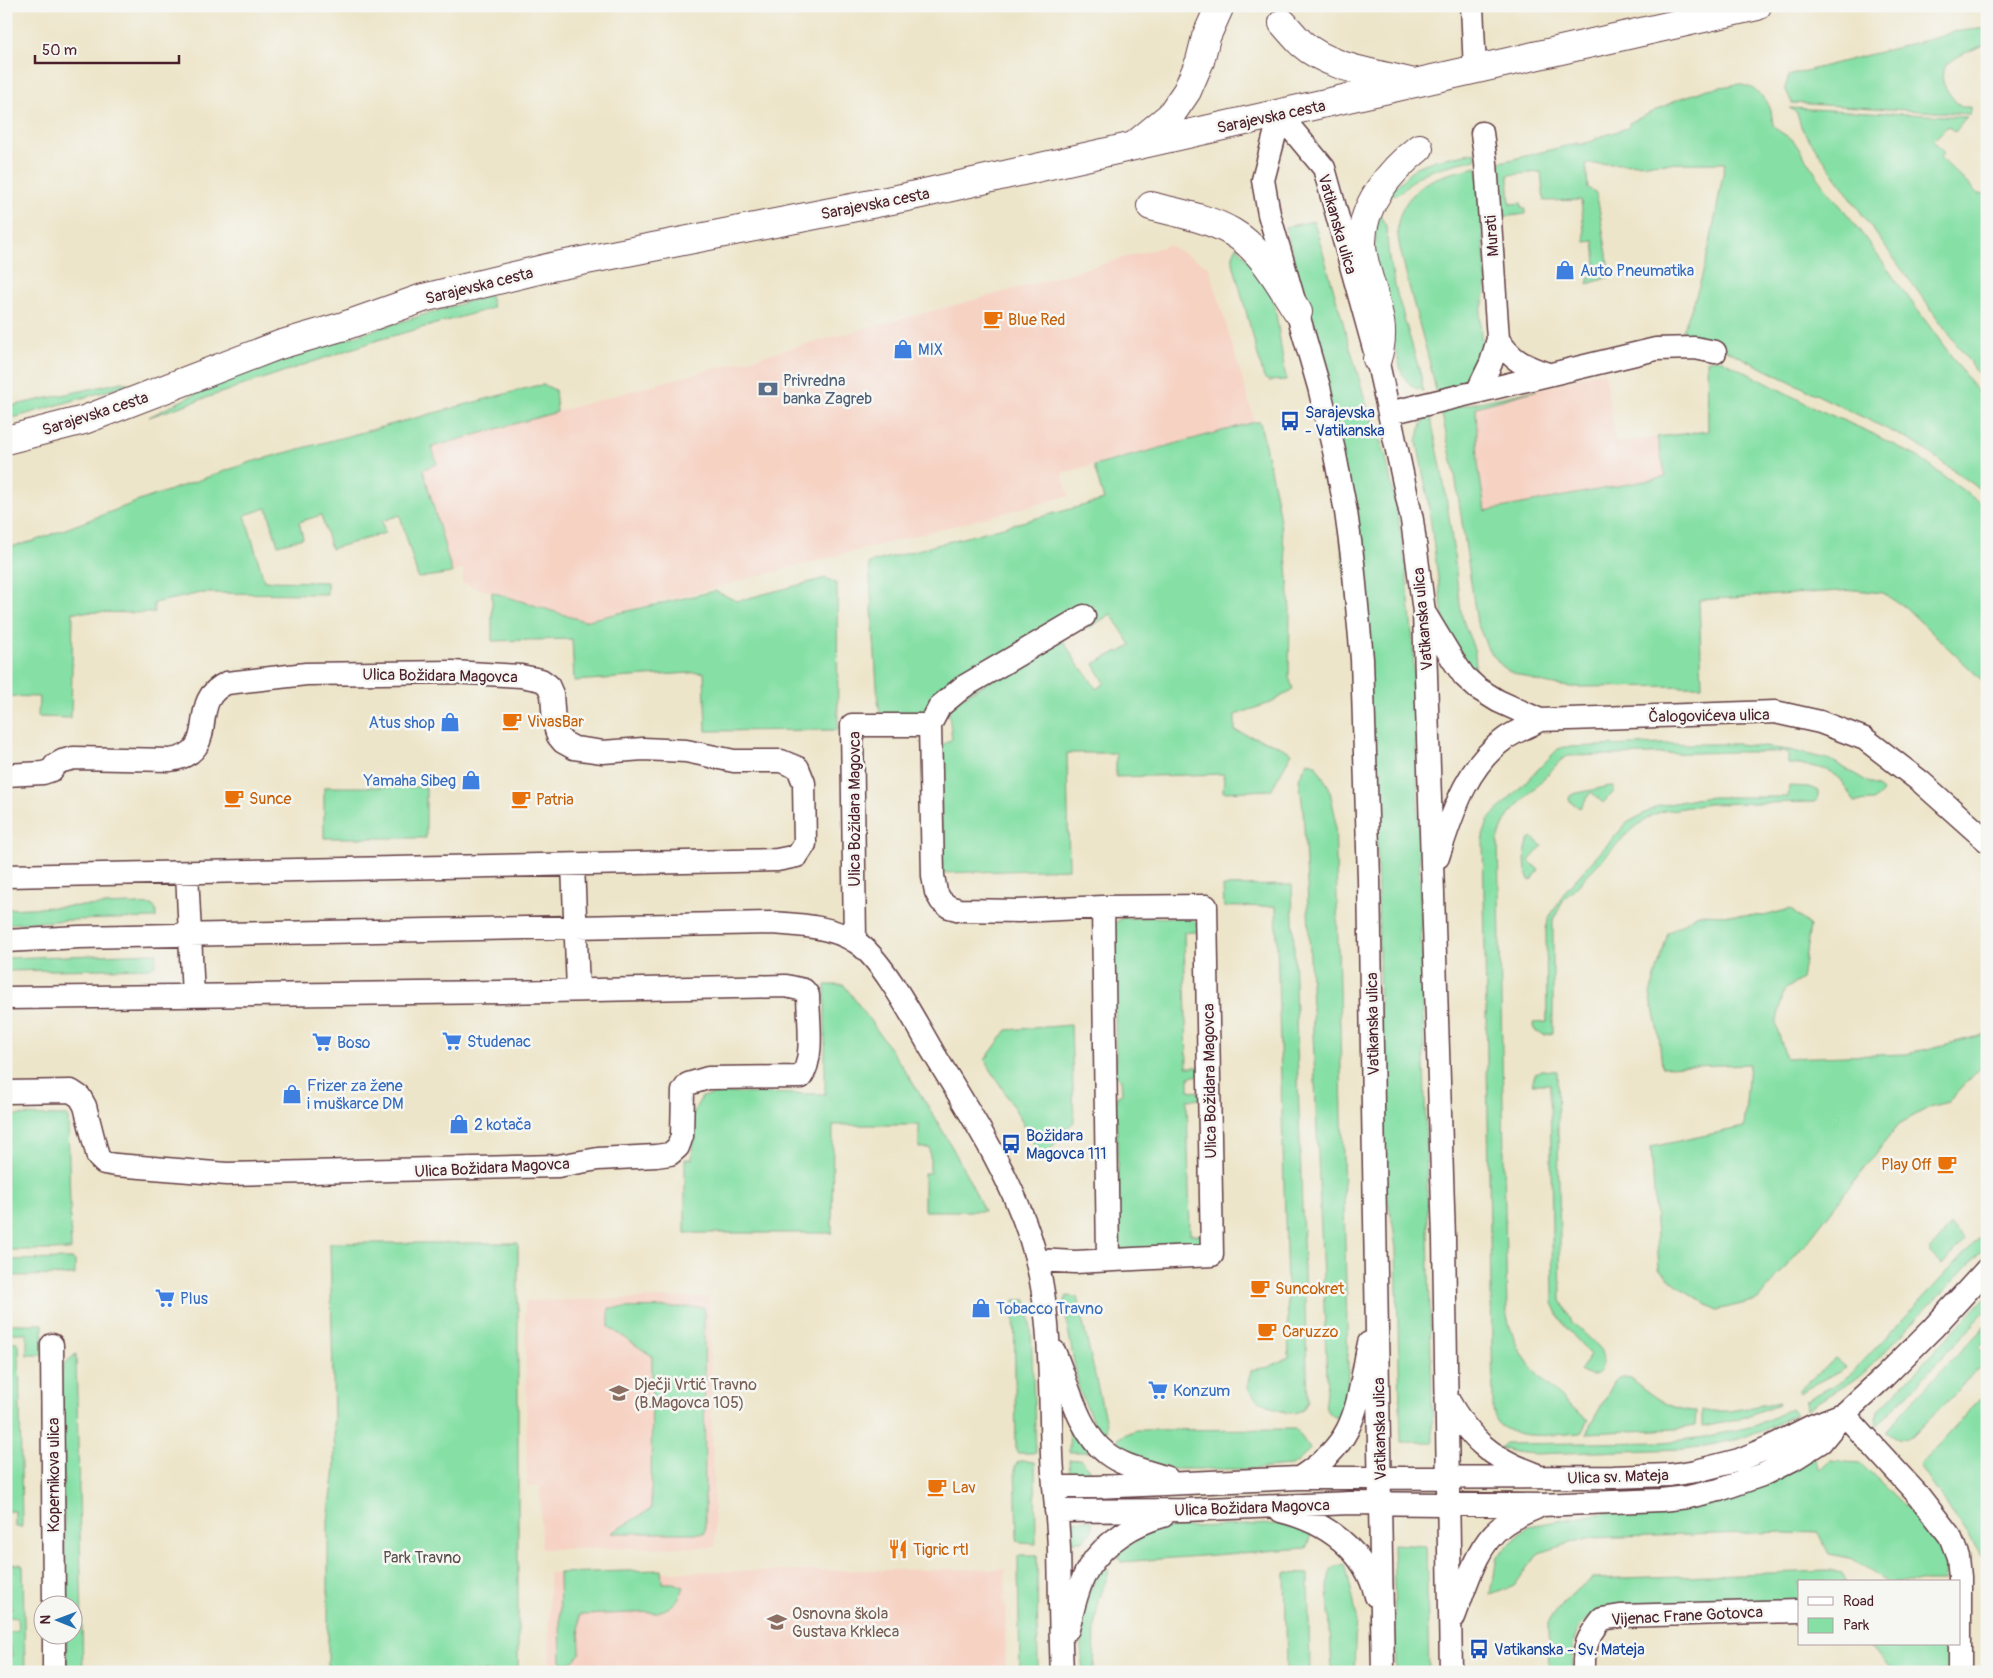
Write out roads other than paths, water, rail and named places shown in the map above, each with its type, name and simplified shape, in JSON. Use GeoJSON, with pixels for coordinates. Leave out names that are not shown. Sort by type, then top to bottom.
{"type":"FeatureCollection","features":[{"type":"Feature","properties":{"kind":"main road","name":"Sarajevska cesta"},"geometry":{"type":"LineString","coordinates":[[6,440],[84,420],[278,346],[344,326],[423,298],[551,267],[907,197],[1757,6]]}},
{"type":"Feature","properties":{"kind":"main road"},"geometry":{"type":"LineString","coordinates":[[1133,147],[1170,116],[1187,90],[1200,61],[1206,37],[1219,8]]}},
{"type":"Feature","properties":{"kind":"main road"},"geometry":{"type":"LineString","coordinates":[[1283,23],[1302,44],[1326,59],[1414,83]]}},
{"type":"Feature","properties":{"kind":"main road"},"geometry":{"type":"LineString","coordinates":[[1377,360],[1382,344],[1382,328],[1364,257],[1363,233],[1366,216],[1383,184],[1406,158],[1419,148]]}},
{"type":"Feature","properties":{"kind":"main road"},"geometry":{"type":"LineString","coordinates":[[1150,206],[1216,224],[1232,232],[1252,248],[1269,269],[1298,312]]}},
{"type":"Feature","properties":{"kind":"street"},"geometry":{"type":"LineString","coordinates":[[1472,6],[1475,70]]}},
{"type":"Feature","properties":{"kind":"street","name":"Vatikanska ulica"},"geometry":{"type":"LineString","coordinates":[[1280,114],[1263,180],[1269,214],[1298,312],[1336,455],[1346,512],[1358,612],[1365,730],[1378,1303],[1383,1672]]}},
{"type":"Feature","properties":{"kind":"street","name":"Vatikanska ulica"},"geometry":{"type":"LineString","coordinates":[[1280,114],[1324,168],[1377,360],[1389,413],[1412,520],[1424,612],[1444,1238],[1451,1672]]}},
{"type":"Feature","properties":{"kind":"street","name":"Murati"},"geometry":{"type":"LineString","coordinates":[[1477,392],[1491,364],[1498,340],[1486,163],[1482,134]]}},
{"type":"Feature","properties":{"kind":"street"},"geometry":{"type":"LineString","coordinates":[[1498,340],[1516,361],[1526,367],[1548,374]]}},
{"type":"Feature","properties":{"kind":"street"},"geometry":{"type":"LineString","coordinates":[[1389,413],[1656,349],[1696,348],[1714,352]]}},
{"type":"Feature","properties":{"kind":"street","name":"Čalogovićeva ulica"},"geometry":{"type":"LineString","coordinates":[[1424,612],[1464,676],[1477,688],[1498,701],[1540,720],[1775,712],[1820,722],[1864,739],[1921,782],[1987,841]]}},
{"type":"Feature","properties":{"kind":"street"},"geometry":{"type":"LineString","coordinates":[[930,725],[940,706],[963,687],[1084,616]]}},
{"type":"Feature","properties":{"kind":"street","name":"Ulica Božidara Magovca"},"geometry":{"type":"LineString","coordinates":[[6,775],[44,773],[52,770],[62,761],[74,758],[170,760],[183,758],[200,743],[203,715],[208,699],[219,687],[227,683],[306,674],[452,672],[522,676],[542,680],[548,685],[552,694],[554,723],[558,736],[563,742],[574,748],[603,752],[643,750],[686,751],[734,761],[781,761],[798,768],[804,783],[806,838],[804,850],[797,856],[777,860],[6,876]]}},
{"type":"Feature","properties":{"kind":"street","name":"Čalogovićeva ulica"},"geometry":{"type":"LineString","coordinates":[[1433,869],[1453,812],[1464,786],[1476,766],[1506,739],[1540,720]]}},
{"type":"Feature","properties":{"kind":"street","name":"Ulica Božidara Magovca"},"geometry":{"type":"LineString","coordinates":[[854,940],[852,724],[930,725],[933,876],[936,892],[941,901],[949,907],[960,910],[1018,911],[1102,907],[1206,906],[1212,1255],[1075,1262],[1037,1260]]}},
{"type":"Feature","properties":{"kind":"street"},"geometry":{"type":"LineString","coordinates":[[573,865],[578,990]]}},
{"type":"Feature","properties":{"kind":"street"},"geometry":{"type":"LineString","coordinates":[[187,873],[193,996]]}},
{"type":"Feature","properties":{"kind":"street"},"geometry":{"type":"LineString","coordinates":[[1102,907],[1108,1259]]}},
{"type":"Feature","properties":{"kind":"street"},"geometry":{"type":"LineString","coordinates":[[6,941],[191,935],[772,924],[816,928],[854,940],[866,949],[886,975],[1005,1174],[1025,1222],[1037,1260],[1049,1340],[1054,1487],[1059,1547],[1061,1663]]}},
{"type":"Feature","properties":{"kind":"street","name":"Ulica Božidara Magovca"},"geometry":{"type":"LineString","coordinates":[[6,998],[786,986],[804,990],[808,995],[809,1055],[806,1070],[801,1077],[708,1078],[688,1084],[683,1092],[682,1136],[678,1147],[670,1154],[598,1159],[558,1166],[227,1174],[104,1163],[98,1158],[85,1106],[80,1097],[70,1091],[6,1092]]}},
{"type":"Feature","properties":{"kind":"street","name":"Ulica sv. Mateja"},"geometry":{"type":"LineString","coordinates":[[1448,1505],[1541,1505],[1661,1500],[1688,1497],[1719,1490],[1762,1475],[1821,1442],[1844,1414],[1926,1335],[1987,1270]]}},
{"type":"Feature","properties":{"kind":"street"},"geometry":{"type":"LineString","coordinates":[[1299,1478],[1318,1466],[1330,1455],[1348,1432],[1356,1407],[1378,1303]]}},
{"type":"Feature","properties":{"kind":"street"},"geometry":{"type":"LineString","coordinates":[[1049,1340],[1066,1378],[1082,1424],[1100,1448],[1132,1467],[1180,1483]]}},
{"type":"Feature","properties":{"kind":"street","name":"Kopernikova ulica"},"geometry":{"type":"LineString","coordinates":[[52,1345],[54,1596]]}},
{"type":"Feature","properties":{"kind":"street"},"geometry":{"type":"LineString","coordinates":[[1446,1397],[1460,1421],[1482,1446],[1506,1462],[1546,1478]]}},
{"type":"Feature","properties":{"kind":"street"},"geometry":{"type":"LineString","coordinates":[[1844,1414],[1919,1496],[1950,1536],[1958,1556],[1960,1577],[1960,1672]]}},
{"type":"Feature","properties":{"kind":"street","name":"Ulica sv. Mateja"},"geometry":{"type":"LineString","coordinates":[[1380,1478],[1645,1476],[1696,1471],[1739,1460],[1812,1426],[1844,1414]]}},
{"type":"Feature","properties":{"kind":"street","name":"Ulica Božidara Magovca"},"geometry":{"type":"LineString","coordinates":[[1054,1487],[1096,1487],[1299,1478],[1380,1478]]}},
{"type":"Feature","properties":{"kind":"street","name":"Ulica Božidara Magovca"},"geometry":{"type":"LineString","coordinates":[[1056,1511],[1185,1510],[1381,1503],[1448,1505]]}},
{"type":"Feature","properties":{"kind":"street"},"geometry":{"type":"LineString","coordinates":[[1450,1627],[1476,1562],[1487,1540],[1502,1526],[1517,1516],[1541,1505]]}},
{"type":"Feature","properties":{"kind":"street"},"geometry":{"type":"LineString","coordinates":[[1261,1506],[1296,1514],[1317,1523],[1341,1540],[1365,1566],[1373,1583],[1382,1621]]}},
{"type":"Feature","properties":{"kind":"street"},"geometry":{"type":"LineString","coordinates":[[1061,1663],[1082,1582],[1097,1557],[1114,1541],[1147,1520],[1185,1510]]}},
{"type":"Feature","properties":{"kind":"street","name":"Vijenac Frane Gotovca"},"geometry":{"type":"LineString","coordinates":[[1584,1672],[1583,1655],[1588,1637],[1602,1619],[1620,1616],[1798,1611]]}},
{"type":"Feature","properties":{"kind":"street"},"geometry":{"type":"LineString","coordinates":[[54,1646],[54,1672]]}},
{"type":"Feature","properties":{"kind":"place","name":"Auto Pneumatika"},"geometry":{"type":"Point","coordinates":[1565,270]}},
{"type":"Feature","properties":{"kind":"place","name":"Blue Red"},"geometry":{"type":"Point","coordinates":[993,319]}},
{"type":"Feature","properties":{"kind":"place","name":"MIX"},"geometry":{"type":"Point","coordinates":[903,349]}},
{"type":"Feature","properties":{"kind":"place","name":"Privredna banka Zagreb"},"geometry":{"type":"Point","coordinates":[768,389]}},
{"type":"Feature","properties":{"kind":"place","name":"Sarajevska - Vatikanska"},"geometry":{"type":"Point","coordinates":[1290,421]}},
{"type":"Feature","properties":{"kind":"place","name":"VivasBar"},"geometry":{"type":"Point","coordinates":[512,721]}},
{"type":"Feature","properties":{"kind":"place","name":"Atus shop"},"geometry":{"type":"Point","coordinates":[450,722]}},
{"type":"Feature","properties":{"kind":"place","name":"Yamaha Sibeg"},"geometry":{"type":"Point","coordinates":[471,780]}},
{"type":"Feature","properties":{"kind":"place","name":"Sunce"},"geometry":{"type":"Point","coordinates":[234,798]}},
{"type":"Feature","properties":{"kind":"place","name":"Patria"},"geometry":{"type":"Point","coordinates":[521,799]}},
{"type":"Feature","properties":{"kind":"place","name":"Studenac"},"geometry":{"type":"Point","coordinates":[452,1041]}},
{"type":"Feature","properties":{"kind":"place","name":"Boso"},"geometry":{"type":"Point","coordinates":[322,1042]}},
{"type":"Feature","properties":{"kind":"place","name":"Frizer za žene i muškarce DM"},"geometry":{"type":"Point","coordinates":[292,1094]}},
{"type":"Feature","properties":{"kind":"place","name":"2 kotača"},"geometry":{"type":"Point","coordinates":[459,1124]}},
{"type":"Feature","properties":{"kind":"place","name":"Božidara Magovca 111"},"geometry":{"type":"Point","coordinates":[1011,1144]}},
{"type":"Feature","properties":{"kind":"place","name":"Play Off"},"geometry":{"type":"Point","coordinates":[1947,1164]}},
{"type":"Feature","properties":{"kind":"place","name":"Suncokret"},"geometry":{"type":"Point","coordinates":[1260,1288]}},
{"type":"Feature","properties":{"kind":"place","name":"Plus"},"geometry":{"type":"Point","coordinates":[165,1298]}},
{"type":"Feature","properties":{"kind":"place","name":"Tobacco Travno"},"geometry":{"type":"Point","coordinates":[981,1308]}},
{"type":"Feature","properties":{"kind":"place","name":"Caruzzo"},"geometry":{"type":"Point","coordinates":[1267,1331]}},
{"type":"Feature","properties":{"kind":"place","name":"Konzum"},"geometry":{"type":"Point","coordinates":[1158,1390]}},
{"type":"Feature","properties":{"kind":"place","name":"Dječji Vrtić Travno (B.Magovca 105)"},"geometry":{"type":"Point","coordinates":[619,1393]}},
{"type":"Feature","properties":{"kind":"place","name":"Lav"},"geometry":{"type":"Point","coordinates":[937,1487]}},
{"type":"Feature","properties":{"kind":"place","name":"Tigric rtl"},"geometry":{"type":"Point","coordinates":[898,1549]}},
{"type":"Feature","properties":{"kind":"place","name":"Osnovna škola Gustava Krkleca"},"geometry":{"type":"Point","coordinates":[777,1622]}},
{"type":"Feature","properties":{"kind":"place","name":"Vatikanska - Sv. Mateja"},"geometry":{"type":"Point","coordinates":[1479,1649]}},
{"type":"Feature","properties":{"kind":"park label","name":"Park Travno"},"geometry":{"type":"Point","coordinates":[422,1557]}}]}
